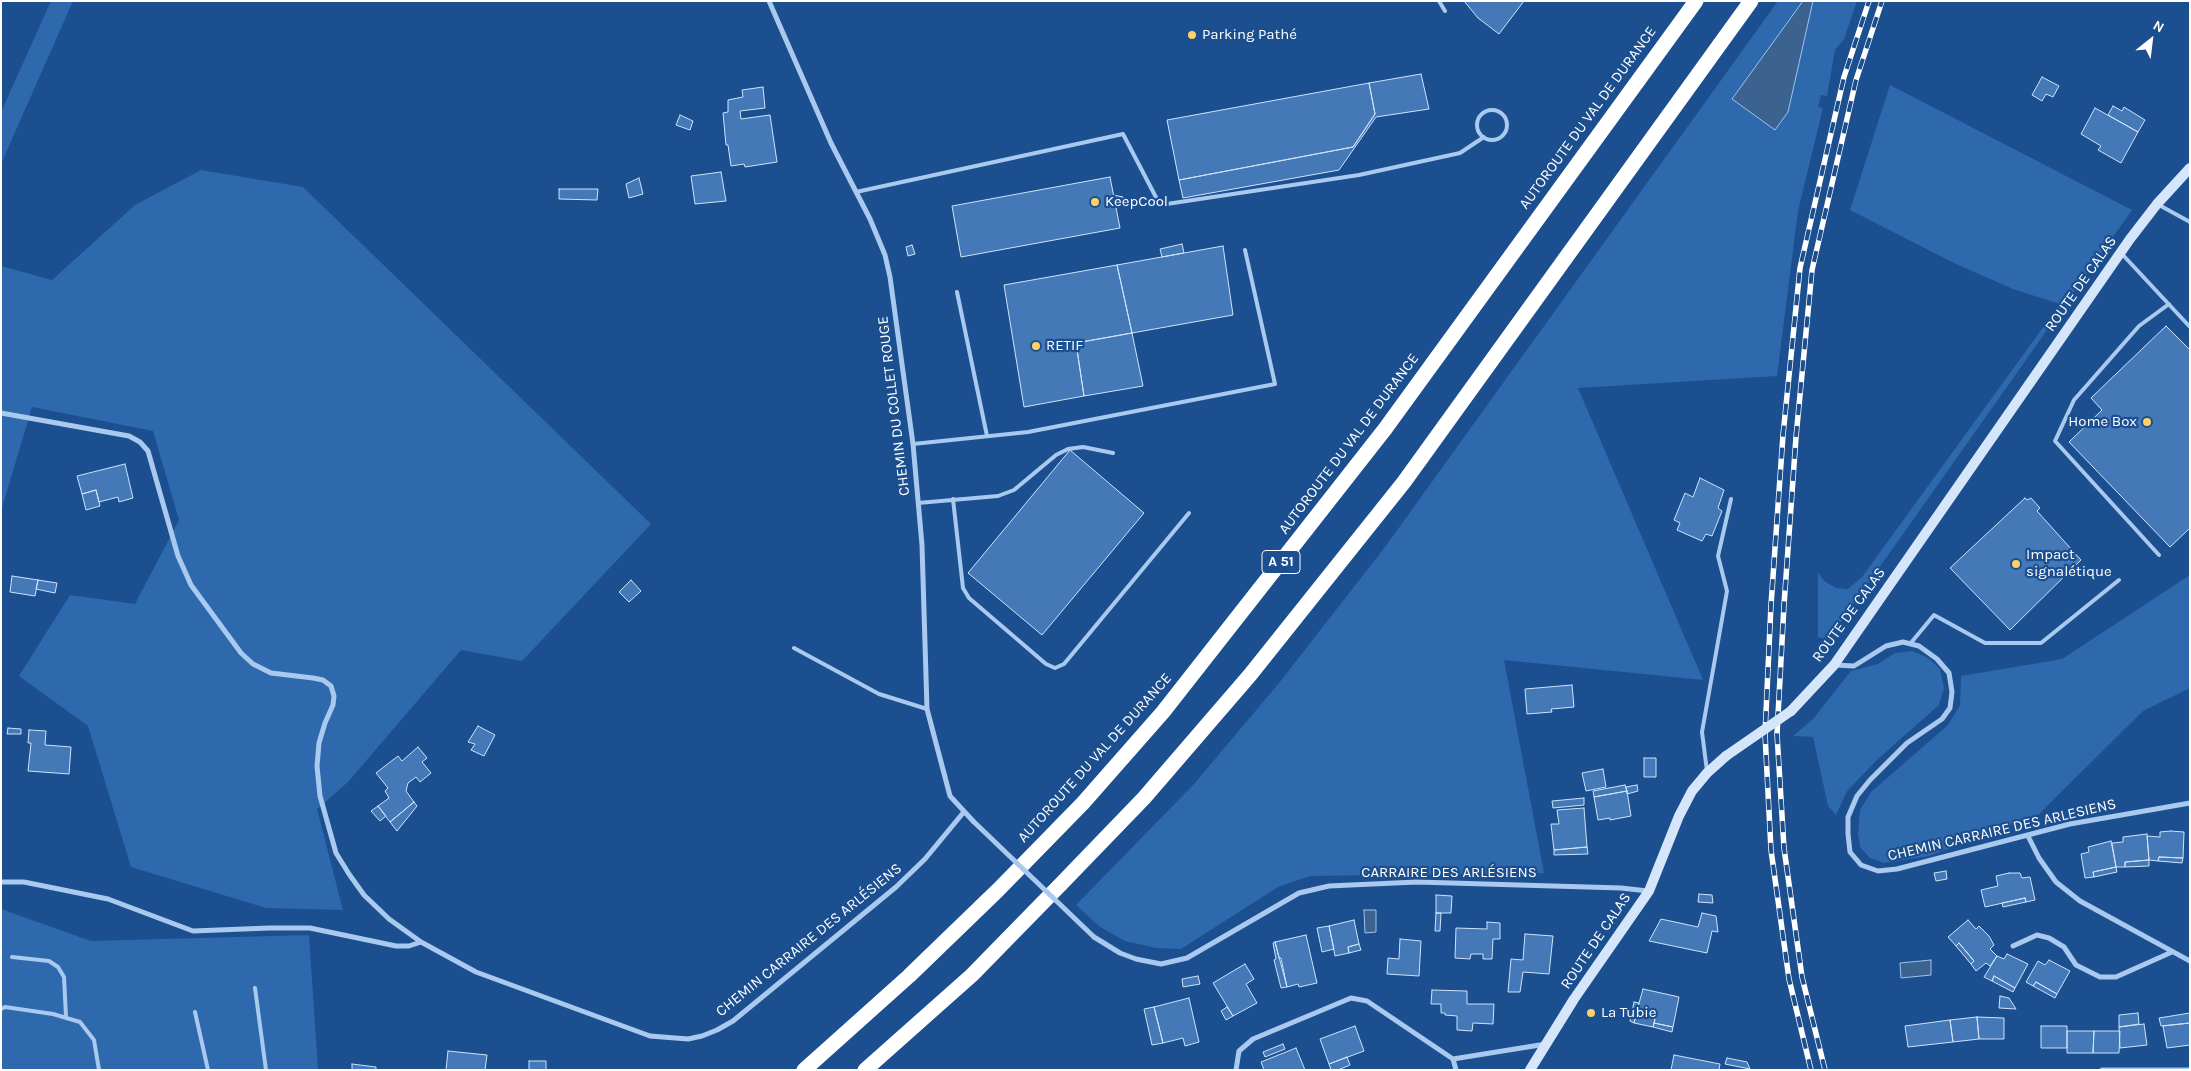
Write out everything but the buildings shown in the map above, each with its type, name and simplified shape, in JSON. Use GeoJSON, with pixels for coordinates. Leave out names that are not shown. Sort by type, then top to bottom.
{"type":"FeatureCollection","features":[{"type":"Feature","properties":{"kind":"highway","name":"AUTOROUTE DU VAL DE DURANCE"},"geometry":{"type":"LineString","coordinates":[[804,1070],[909,976],[998,890],[1083,803],[1163,712],[1385,429],[1696,1]]}},
{"type":"Feature","properties":{"kind":"highway"},"geometry":{"type":"LineString","coordinates":[[865,1070],[972,974],[1054,891],[1144,798],[1250,675],[1409,474],[1751,1]]}},
{"type":"Feature","properties":{"kind":"main road","name":"ROUTE DE CALAS"},"geometry":{"type":"LineString","coordinates":[[1530,1070],[1649,891],[1679,816],[1692,791],[1707,773],[1726,756],[1791,711],[1834,665],[2121,253],[2157,204],[2190,168]]}},
{"type":"Feature","properties":{"kind":"street","name":"CHEMIN DU COLLET ROUGE"},"geometry":{"type":"LineString","coordinates":[[769,1],[831,144],[870,219],[890,277],[913,444],[922,545],[927,709],[950,796],[963,813],[973,821]]}},
{"type":"Feature","properties":{"kind":"street","name":"CHEMIN CARRAIRE DES ARLÉSIENS"},"geometry":{"type":"LineString","coordinates":[[1,413],[129,436],[140,442],[148,451],[178,556],[191,585],[241,653],[253,664],[271,673],[323,680],[332,686],[333,705],[324,723],[319,742],[317,766],[320,796],[336,853],[364,895],[390,919],[421,942],[476,972],[630,1030],[670,1038],[688,1039],[702,1036],[732,1020],[896,887],[925,859],[963,813]]}},
{"type":"Feature","properties":{"kind":"street"},"geometry":{"type":"LineString","coordinates":[[1834,665],[1854,666],[1886,646],[1903,642],[1910,644]]}},
{"type":"Feature","properties":{"kind":"street","name":"CHEMIN CARRAIRE DES ARLESIENS"},"geometry":{"type":"LineString","coordinates":[[1910,644],[1919,646],[1937,659],[1949,673],[1952,692],[1950,708],[1942,719],[1907,743],[1870,780],[1857,796],[1848,817],[1848,834],[1850,852],[1861,865],[1878,871],[1897,869],[2070,824],[2190,803]]}},
{"type":"Feature","properties":{"kind":"street","name":"CARRAIRE DES ARLÉSIENS"},"geometry":{"type":"LineString","coordinates":[[973,821],[1094,937],[1120,953],[1136,959],[1161,964],[1187,958],[1300,893],[1329,886],[1417,882],[1612,888],[1649,891]]}},
{"type":"Feature","properties":{"kind":"street"},"geometry":{"type":"LineString","coordinates":[[2028,836],[2039,858],[2056,882],[2080,901],[2190,961]]}},
{"type":"Feature","properties":{"kind":"street"},"geometry":{"type":"LineString","coordinates":[[1,882],[24,882],[108,899],[193,931],[310,928],[396,946],[409,946],[421,942]]}},
{"type":"Feature","properties":{"kind":"street"},"geometry":{"type":"LineString","coordinates":[[2013,946],[2037,935],[2049,938],[2064,948],[2076,965],[2100,977],[2116,977],[2172,952]]}},
{"type":"Feature","properties":{"kind":"street"},"geometry":{"type":"LineString","coordinates":[[1236,1070],[1239,1051],[1253,1038],[1351,998],[1367,1001],[1453,1059],[1456,1070]]}},
{"type":"Feature","properties":{"kind":"street"},"geometry":{"type":"LineString","coordinates":[[1453,1059],[1546,1044]]}},
{"type":"Feature","properties":{"kind":"street"},"geometry":{"type":"LineString","coordinates":[[2102,1070],[2190,1070]]}},
{"type":"Feature","properties":{"kind":"lane"},"geometry":{"type":"LineString","coordinates":[[1439,1],[1445,11]]}},
{"type":"Feature","properties":{"kind":"lane"},"geometry":{"type":"LineString","coordinates":[[1488,111],[1498,111],[1506,122],[1505,132],[1502,136],[1493,140],[1484,137],[1478,130],[1477,125],[1480,116],[1488,111]]}},
{"type":"Feature","properties":{"kind":"lane"},"geometry":{"type":"LineString","coordinates":[[856,192],[1123,134],[1160,205],[1368,173],[1460,153],[1484,137]]}},
{"type":"Feature","properties":{"kind":"lane"},"geometry":{"type":"LineString","coordinates":[[2157,204],[2190,222]]}},
{"type":"Feature","properties":{"kind":"lane"},"geometry":{"type":"LineString","coordinates":[[913,444],[1028,432],[1276,384],[1246,250]]}},
{"type":"Feature","properties":{"kind":"lane"},"geometry":{"type":"LineString","coordinates":[[2121,253],[2190,327]]}},
{"type":"Feature","properties":{"kind":"lane"},"geometry":{"type":"LineString","coordinates":[[957,292],[987,436]]}},
{"type":"Feature","properties":{"kind":"lane"},"geometry":{"type":"LineString","coordinates":[[2159,555],[2055,441],[2074,400],[2139,326],[2169,304]]}},
{"type":"Feature","properties":{"kind":"lane"},"geometry":{"type":"LineString","coordinates":[[918,503],[998,496],[1014,490],[1056,455],[1068,449],[1083,446],[1113,453]]}},
{"type":"Feature","properties":{"kind":"lane"},"geometry":{"type":"LineString","coordinates":[[1707,773],[1702,732],[1727,591],[1718,556],[1731,499]]}},
{"type":"Feature","properties":{"kind":"lane"},"geometry":{"type":"LineString","coordinates":[[953,500],[960,575],[963,588],[970,598],[1032,652],[1046,664],[1056,668],[1064,664],[1189,514]]}},
{"type":"Feature","properties":{"kind":"lane"},"geometry":{"type":"LineString","coordinates":[[1910,644],[1934,615],[1985,642],[2041,643],[2119,580]]}},
{"type":"Feature","properties":{"kind":"lane"},"geometry":{"type":"LineString","coordinates":[[794,648],[879,694],[927,709]]}},
{"type":"Feature","properties":{"kind":"lane"},"geometry":{"type":"LineString","coordinates":[[12,957],[49,961],[58,967],[64,977],[66,1017]]}},
{"type":"Feature","properties":{"kind":"lane"},"geometry":{"type":"LineString","coordinates":[[255,988],[266,1070]]}},
{"type":"Feature","properties":{"kind":"lane"},"geometry":{"type":"LineString","coordinates":[[1,1009],[53,1014],[80,1022],[94,1040],[99,1070]]}},
{"type":"Feature","properties":{"kind":"lane"},"geometry":{"type":"LineString","coordinates":[[195,1012],[208,1070]]}},
{"type":"Feature","properties":{"kind":"shaded area"},"geometry":{"type":"Polygon","coordinates":[[[51,1],[73,1],[1,164],[1,112],[51,1]]]}},
{"type":"Feature","properties":{"kind":"shaded area"},"geometry":{"type":"Polygon","coordinates":[[[1778,1],[1857,1],[1844,39],[1835,50],[1827,96],[1821,95],[1818,107],[1823,108],[1798,211],[1777,376],[1578,388],[1703,680],[1504,660],[1544,873],[1310,876],[1278,887],[1181,949],[1156,948],[1125,941],[1100,927],[1076,905],[1194,784],[1279,683],[1385,547],[1778,1]]]}},
{"type":"Feature","properties":{"kind":"shaded area"},"geometry":{"type":"Polygon","coordinates":[[[1803,1],[1813,1],[1788,112],[1775,130],[1732,99],[1803,1]]]}},
{"type":"Feature","properties":{"kind":"shaded area"},"geometry":{"type":"Polygon","coordinates":[[[1890,85],[2132,210],[1828,640],[1818,637],[1818,572],[1824,581],[1836,588],[1848,589],[1862,577],[2060,304],[2013,289],[1956,264],[1850,210],[1890,85]]]}},
{"type":"Feature","properties":{"kind":"shaded area"},"geometry":{"type":"Polygon","coordinates":[[[201,170],[303,187],[651,524],[522,661],[461,650],[348,782],[317,809],[343,910],[266,908],[131,867],[88,726],[19,676],[70,595],[135,604],[179,520],[153,431],[32,407],[1,511],[1,266],[52,280],[135,205],[201,170]]]}},
{"type":"Feature","properties":{"kind":"shaded area"},"geometry":{"type":"Polygon","coordinates":[[[2190,575],[2190,688],[2143,711],[2039,814],[1929,856],[1884,863],[1870,858],[1860,847],[1858,834],[1860,810],[1871,792],[1948,725],[1960,705],[1961,676],[2062,659],[2190,575]]]}},
{"type":"Feature","properties":{"kind":"shaded area"},"geometry":{"type":"Polygon","coordinates":[[[1912,651],[1928,658],[1940,669],[1944,688],[1939,705],[1879,758],[1847,791],[1836,815],[1828,806],[1813,737],[1793,736],[1813,719],[1851,671],[1878,664],[1895,653],[1912,651]]]}},
{"type":"Feature","properties":{"kind":"shaded area"},"geometry":{"type":"Polygon","coordinates":[[[1,909],[91,941],[309,935],[318,1070],[1,1070],[1,909]]]}},
{"type":"Feature","properties":{"kind":"shaded area"},"geometry":{"type":"Polygon","coordinates":[[[1364,910],[1376,910],[1376,932],[1365,933],[1364,910]]]}},
{"type":"Feature","properties":{"kind":"shaded area"},"geometry":{"type":"Polygon","coordinates":[[[1931,960],[1931,975],[1901,978],[1900,963],[1931,960]]]}},
{"type":"Feature","properties":{"kind":"railway"},"geometry":{"type":"LineString","coordinates":[[1811,1070],[1789,979],[1771,850],[1765,734],[1771,605],[1783,435],[1800,268],[1844,77],[1869,1]]}},
{"type":"Feature","properties":{"kind":"railway"},"geometry":{"type":"LineString","coordinates":[[1825,1070],[1802,977],[1784,848],[1777,734],[1796,437],[1812,270],[1856,80],[1882,1]]}},
{"type":"Feature","properties":{"kind":"place","name":"Parking Pathé"},"geometry":{"type":"Point","coordinates":[1192,35]}},
{"type":"Feature","properties":{"kind":"place","name":"KeepCool"},"geometry":{"type":"Point","coordinates":[1095,202]}},
{"type":"Feature","properties":{"kind":"place","name":"RETIF"},"geometry":{"type":"Point","coordinates":[1036,346]}},
{"type":"Feature","properties":{"kind":"place","name":"Home Box"},"geometry":{"type":"Point","coordinates":[2147,422]}},
{"type":"Feature","properties":{"kind":"place","name":"Impact signalétique"},"geometry":{"type":"Point","coordinates":[2016,564]}},
{"type":"Feature","properties":{"kind":"place","name":"La Tubie"},"geometry":{"type":"Point","coordinates":[1591,1013]}}]}
